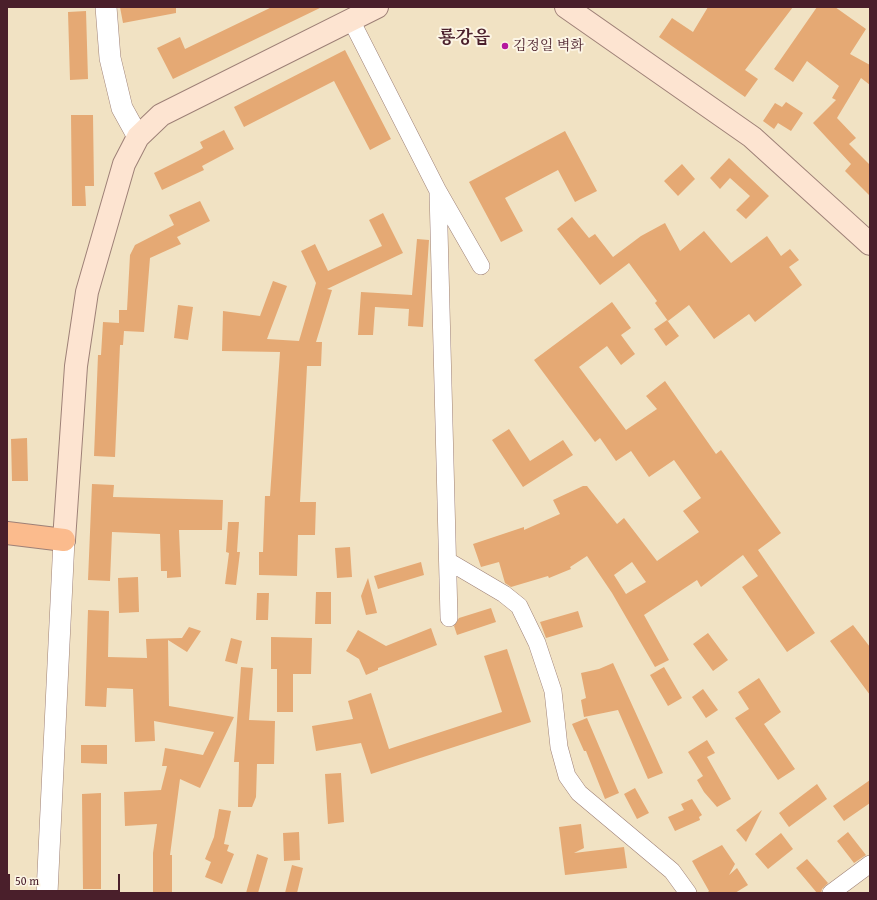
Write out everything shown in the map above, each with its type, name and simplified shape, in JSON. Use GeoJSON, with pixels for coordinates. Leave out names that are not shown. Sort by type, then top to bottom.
{"type":"FeatureCollection","features":[{"type":"Feature","properties":{"kind":"main road"},"geometry":{"type":"LineString","coordinates":[[7,533],[64,540],[76,366],[87,292],[124,164],[138,137],[161,114],[377,7]]}},
{"type":"Feature","properties":{"kind":"main road"},"geometry":{"type":"LineString","coordinates":[[566,7],[752,137],[870,244]]}},
{"type":"Feature","properties":{"kind":"street"},"geometry":{"type":"LineString","coordinates":[[106,7],[110,58],[122,108],[138,137]]}},
{"type":"Feature","properties":{"kind":"street"},"geometry":{"type":"LineString","coordinates":[[351,20],[438,191],[481,266]]}},
{"type":"Feature","properties":{"kind":"street"},"geometry":{"type":"LineString","coordinates":[[438,191],[449,618]]}},
{"type":"Feature","properties":{"kind":"street"},"geometry":{"type":"LineString","coordinates":[[47,893],[64,540]]}},
{"type":"Feature","properties":{"kind":"street"},"geometry":{"type":"LineString","coordinates":[[448,561],[504,594],[519,606],[537,644],[553,691],[559,747],[567,776],[579,793],[672,871],[688,893]]}},
{"type":"Feature","properties":{"kind":"street"},"geometry":{"type":"LineString","coordinates":[[831,893],[870,864]]}},
{"type":"Feature","properties":{"kind":"building"},"geometry":{"type":"Polygon","coordinates":[[[120,7],[176,7],[176,13],[123,23],[120,7]]]}},
{"type":"Feature","properties":{"kind":"building"},"geometry":{"type":"Polygon","coordinates":[[[272,7],[322,7],[173,79],[157,48],[180,37],[185,49],[272,7]]]}},
{"type":"Feature","properties":{"kind":"building"},"geometry":{"type":"Polygon","coordinates":[[[708,7],[793,7],[745,70],[758,79],[745,97],[659,37],[672,18],[693,32],[708,7]]]}},
{"type":"Feature","properties":{"kind":"building"},"geometry":{"type":"Polygon","coordinates":[[[817,7],[835,7],[866,29],[850,54],[870,65],[870,85],[861,78],[837,118],[856,138],[849,144],[870,165],[870,196],[845,171],[851,164],[813,123],[836,100],[832,98],[839,86],[807,61],[793,82],[774,69],[817,7]]]}},
{"type":"Feature","properties":{"kind":"building"},"geometry":{"type":"Polygon","coordinates":[[[86,11],[88,79],[70,80],[68,12],[86,11]]]}},
{"type":"Feature","properties":{"kind":"building"},"geometry":{"type":"Polygon","coordinates":[[[345,50],[391,139],[370,150],[334,81],[244,127],[234,107],[345,50]]]}},
{"type":"Feature","properties":{"kind":"building"},"geometry":{"type":"Polygon","coordinates":[[[786,102],[803,113],[791,131],[778,123],[774,129],[763,121],[775,103],[782,107],[786,102]]]}},
{"type":"Feature","properties":{"kind":"building"},"geometry":{"type":"Polygon","coordinates":[[[71,115],[93,115],[94,186],[85,186],[86,206],[72,206],[71,115]]]}},
{"type":"Feature","properties":{"kind":"building"},"geometry":{"type":"Polygon","coordinates":[[[224,130],[234,149],[202,166],[204,170],[162,190],[154,173],[203,148],[200,142],[224,130]]]}},
{"type":"Feature","properties":{"kind":"building"},"geometry":{"type":"Polygon","coordinates":[[[565,131],[597,191],[575,202],[558,170],[505,198],[523,231],[501,242],[469,182],[565,131]]]}},
{"type":"Feature","properties":{"kind":"building"},"geometry":{"type":"Polygon","coordinates":[[[729,158],[769,196],[746,219],[736,210],[750,196],[730,178],[720,189],[710,178],[729,158]]]}},
{"type":"Feature","properties":{"kind":"building"},"geometry":{"type":"Polygon","coordinates":[[[682,164],[695,179],[678,196],[664,181],[682,164]]]}},
{"type":"Feature","properties":{"kind":"building"},"geometry":{"type":"Polygon","coordinates":[[[200,201],[210,221],[177,237],[181,244],[150,258],[144,332],[124,331],[123,345],[120,345],[115,457],[94,456],[98,355],[101,355],[103,322],[119,323],[119,310],[127,310],[130,255],[135,245],[174,225],[169,215],[200,201]]]}},
{"type":"Feature","properties":{"kind":"building"},"geometry":{"type":"Polygon","coordinates":[[[383,213],[403,253],[327,289],[332,290],[316,342],[322,342],[321,366],[307,366],[300,502],[316,502],[315,535],[298,535],[297,576],[259,575],[259,552],[263,552],[265,496],[270,496],[280,352],[222,351],[223,311],[260,316],[273,281],[287,286],[267,339],[299,341],[316,283],[301,251],[315,244],[328,271],[382,246],[369,220],[383,213]]]}},
{"type":"Feature","properties":{"kind":"building"},"geometry":{"type":"Polygon","coordinates":[[[572,217],[589,238],[595,234],[613,257],[641,236],[665,223],[680,251],[704,231],[731,263],[767,236],[781,256],[790,249],[799,260],[789,267],[802,285],[755,322],[749,314],[714,339],[689,305],[668,321],[655,303],[657,301],[629,263],[600,285],[557,229],[572,217]]]}},
{"type":"Feature","properties":{"kind":"building"},"geometry":{"type":"Polygon","coordinates":[[[417,239],[429,240],[423,327],[408,326],[409,309],[375,307],[373,335],[358,335],[361,292],[412,295],[417,239]]]}},
{"type":"Feature","properties":{"kind":"building"},"geometry":{"type":"Polygon","coordinates":[[[612,302],[631,328],[621,335],[635,354],[621,365],[607,346],[579,367],[626,430],[657,409],[646,396],[665,381],[716,454],[721,450],[781,533],[758,550],[815,633],[787,652],[742,587],[758,576],[743,555],[701,587],[697,580],[644,615],[669,660],[655,667],[612,593],[587,556],[570,567],[571,569],[549,578],[548,576],[511,587],[505,583],[499,562],[481,567],[473,544],[524,527],[524,530],[560,514],[553,500],[583,486],[587,486],[617,524],[624,518],[657,561],[699,532],[683,511],[701,498],[674,460],[649,477],[631,451],[616,461],[600,438],[595,442],[534,360],[612,302]],[[632,562],[614,575],[626,594],[646,582],[632,562]]]}},
{"type":"Feature","properties":{"kind":"building"},"geometry":{"type":"Polygon","coordinates":[[[178,305],[193,307],[188,340],[174,338],[178,305]]]}},
{"type":"Feature","properties":{"kind":"building"},"geometry":{"type":"Polygon","coordinates":[[[667,320],[679,336],[666,346],[654,329],[667,320]]]}},
{"type":"Feature","properties":{"kind":"building"},"geometry":{"type":"Polygon","coordinates":[[[509,429],[530,461],[563,440],[573,455],[523,487],[492,440],[509,429]]]}},
{"type":"Feature","properties":{"kind":"building"},"geometry":{"type":"Polygon","coordinates":[[[27,438],[28,481],[12,481],[11,439],[27,438]]]}},
{"type":"Feature","properties":{"kind":"building"},"geometry":{"type":"Polygon","coordinates":[[[92,484],[114,485],[113,497],[223,500],[222,530],[179,530],[181,577],[167,578],[167,571],[161,571],[160,534],[112,532],[110,581],[88,580],[92,484]]]}},
{"type":"Feature","properties":{"kind":"building"},"geometry":{"type":"Polygon","coordinates":[[[228,522],[239,522],[237,552],[240,552],[236,585],[225,584],[229,553],[226,552],[228,522]]]}},
{"type":"Feature","properties":{"kind":"building"},"geometry":{"type":"Polygon","coordinates":[[[350,547],[352,577],[337,578],[335,548],[350,547]]]}},
{"type":"Feature","properties":{"kind":"building"},"geometry":{"type":"Polygon","coordinates":[[[421,562],[424,575],[378,589],[374,576],[421,562]]]}},
{"type":"Feature","properties":{"kind":"building"},"geometry":{"type":"Polygon","coordinates":[[[138,577],[139,612],[119,613],[118,578],[138,577]]]}},
{"type":"Feature","properties":{"kind":"building"},"geometry":{"type":"Polygon","coordinates":[[[368,578],[377,613],[366,615],[361,596],[368,578]]]}},
{"type":"Feature","properties":{"kind":"building"},"geometry":{"type":"Polygon","coordinates":[[[316,592],[331,592],[331,624],[315,624],[316,592]]]}},
{"type":"Feature","properties":{"kind":"building"},"geometry":{"type":"Polygon","coordinates":[[[257,593],[269,593],[268,620],[256,620],[257,593]]]}},
{"type":"Feature","properties":{"kind":"building"},"geometry":{"type":"Polygon","coordinates":[[[491,608],[496,622],[457,635],[454,626],[459,618],[491,608]]]}},
{"type":"Feature","properties":{"kind":"building"},"geometry":{"type":"Polygon","coordinates":[[[88,610],[109,611],[108,657],[147,658],[146,639],[182,638],[189,627],[201,631],[187,652],[168,640],[169,706],[234,717],[200,788],[180,779],[170,855],[172,855],[172,893],[153,893],[153,853],[157,824],[125,826],[124,792],[161,790],[167,766],[162,766],[165,748],[203,755],[214,732],[154,721],[155,741],[135,742],[133,689],[107,688],[106,707],[85,706],[88,610]]]}},
{"type":"Feature","properties":{"kind":"building"},"geometry":{"type":"Polygon","coordinates":[[[578,611],[583,627],[546,638],[540,622],[578,611]]]}},
{"type":"Feature","properties":{"kind":"building"},"geometry":{"type":"Polygon","coordinates":[[[853,625],[870,647],[870,695],[830,641],[853,625]]]}},
{"type":"Feature","properties":{"kind":"building"},"geometry":{"type":"Polygon","coordinates":[[[431,628],[437,645],[378,668],[378,670],[366,675],[359,659],[346,651],[358,630],[386,646],[431,628]]]}},
{"type":"Feature","properties":{"kind":"building"},"geometry":{"type":"Polygon","coordinates":[[[708,633],[728,660],[713,671],[693,644],[708,633]]]}},
{"type":"Feature","properties":{"kind":"building"},"geometry":{"type":"Polygon","coordinates":[[[271,637],[312,638],[311,674],[293,674],[293,712],[277,712],[277,669],[271,669],[271,637]]]}},
{"type":"Feature","properties":{"kind":"building"},"geometry":{"type":"Polygon","coordinates":[[[231,638],[242,641],[237,664],[225,661],[231,638]]]}},
{"type":"Feature","properties":{"kind":"building"},"geometry":{"type":"Polygon","coordinates":[[[507,649],[531,722],[371,774],[361,743],[316,751],[312,726],[353,719],[348,701],[371,693],[389,749],[502,712],[484,656],[507,649]]]}},
{"type":"Feature","properties":{"kind":"building"},"geometry":{"type":"Polygon","coordinates":[[[613,663],[663,773],[648,779],[618,710],[584,717],[581,700],[586,698],[581,673],[599,669],[613,663]]]}},
{"type":"Feature","properties":{"kind":"building"},"geometry":{"type":"Polygon","coordinates":[[[241,667],[253,668],[249,720],[275,721],[274,764],[257,764],[256,797],[252,807],[238,807],[239,762],[234,762],[241,667]]]}},
{"type":"Feature","properties":{"kind":"building"},"geometry":{"type":"Polygon","coordinates":[[[664,667],[682,698],[668,706],[650,675],[664,667]]]}},
{"type":"Feature","properties":{"kind":"building"},"geometry":{"type":"Polygon","coordinates":[[[759,678],[781,712],[764,724],[795,769],[778,780],[735,718],[749,709],[738,692],[759,678]]]}},
{"type":"Feature","properties":{"kind":"building"},"geometry":{"type":"Polygon","coordinates":[[[703,689],[718,710],[706,718],[692,697],[703,689]]]}},
{"type":"Feature","properties":{"kind":"building"},"geometry":{"type":"Polygon","coordinates":[[[587,718],[619,793],[605,799],[586,751],[584,751],[572,724],[587,718]]]}},
{"type":"Feature","properties":{"kind":"building"},"geometry":{"type":"Polygon","coordinates":[[[707,740],[715,753],[707,757],[731,799],[717,807],[704,792],[697,780],[703,776],[688,752],[707,740]]]}},
{"type":"Feature","properties":{"kind":"building"},"geometry":{"type":"Polygon","coordinates":[[[81,745],[107,745],[107,764],[81,763],[81,745]]]}},
{"type":"Feature","properties":{"kind":"building"},"geometry":{"type":"Polygon","coordinates":[[[341,773],[344,822],[328,824],[325,774],[341,773]]]}},
{"type":"Feature","properties":{"kind":"building"},"geometry":{"type":"Polygon","coordinates":[[[870,780],[870,803],[844,821],[833,806],[870,780]]]}},
{"type":"Feature","properties":{"kind":"building"},"geometry":{"type":"Polygon","coordinates":[[[817,784],[827,799],[789,827],[779,813],[817,784]]]}},
{"type":"Feature","properties":{"kind":"building"},"geometry":{"type":"Polygon","coordinates":[[[635,788],[649,813],[637,819],[624,794],[635,788]]]}},
{"type":"Feature","properties":{"kind":"building"},"geometry":{"type":"Polygon","coordinates":[[[101,793],[101,889],[83,889],[82,794],[101,793]]]}},
{"type":"Feature","properties":{"kind":"building"},"geometry":{"type":"Polygon","coordinates":[[[692,799],[702,815],[699,817],[700,820],[675,831],[668,817],[684,810],[681,804],[692,799]]]}},
{"type":"Feature","properties":{"kind":"building"},"geometry":{"type":"Polygon","coordinates":[[[219,809],[231,811],[224,844],[229,845],[227,851],[234,854],[222,884],[205,877],[211,862],[205,859],[214,837],[219,809]]]}},
{"type":"Feature","properties":{"kind":"building"},"geometry":{"type":"Polygon","coordinates":[[[762,810],[746,842],[736,830],[762,810]]]}},
{"type":"Feature","properties":{"kind":"building"},"geometry":{"type":"Polygon","coordinates":[[[581,824],[584,848],[574,853],[624,847],[627,868],[565,875],[559,827],[581,824]]]}},
{"type":"Feature","properties":{"kind":"building"},"geometry":{"type":"Polygon","coordinates":[[[299,832],[300,860],[284,861],[283,833],[299,832]]]}},
{"type":"Feature","properties":{"kind":"building"},"geometry":{"type":"Polygon","coordinates":[[[848,832],[866,855],[854,863],[837,841],[848,832]]]}},
{"type":"Feature","properties":{"kind":"building"},"geometry":{"type":"Polygon","coordinates":[[[781,833],[793,849],[768,869],[755,854],[781,833]]]}},
{"type":"Feature","properties":{"kind":"building"},"geometry":{"type":"Polygon","coordinates":[[[722,845],[735,864],[729,875],[737,868],[748,885],[735,893],[707,893],[709,891],[692,861],[722,845]]]}},
{"type":"Feature","properties":{"kind":"building"},"geometry":{"type":"Polygon","coordinates":[[[257,854],[268,858],[258,893],[246,893],[257,854]]]}},
{"type":"Feature","properties":{"kind":"building"},"geometry":{"type":"Polygon","coordinates":[[[807,859],[828,883],[822,889],[821,893],[817,893],[796,868],[807,859]]]}},
{"type":"Feature","properties":{"kind":"building"},"geometry":{"type":"Polygon","coordinates":[[[292,865],[303,868],[297,893],[285,893],[292,865]]]}},
{"type":"Feature","properties":{"kind":"place","name":"김정일 벽화"},"geometry":{"type":"Point","coordinates":[505,46]}},
{"type":"Feature","properties":{"kind":"district","name":"룡강읍"},"geometry":{"type":"Point","coordinates":[464,38]}}]}
